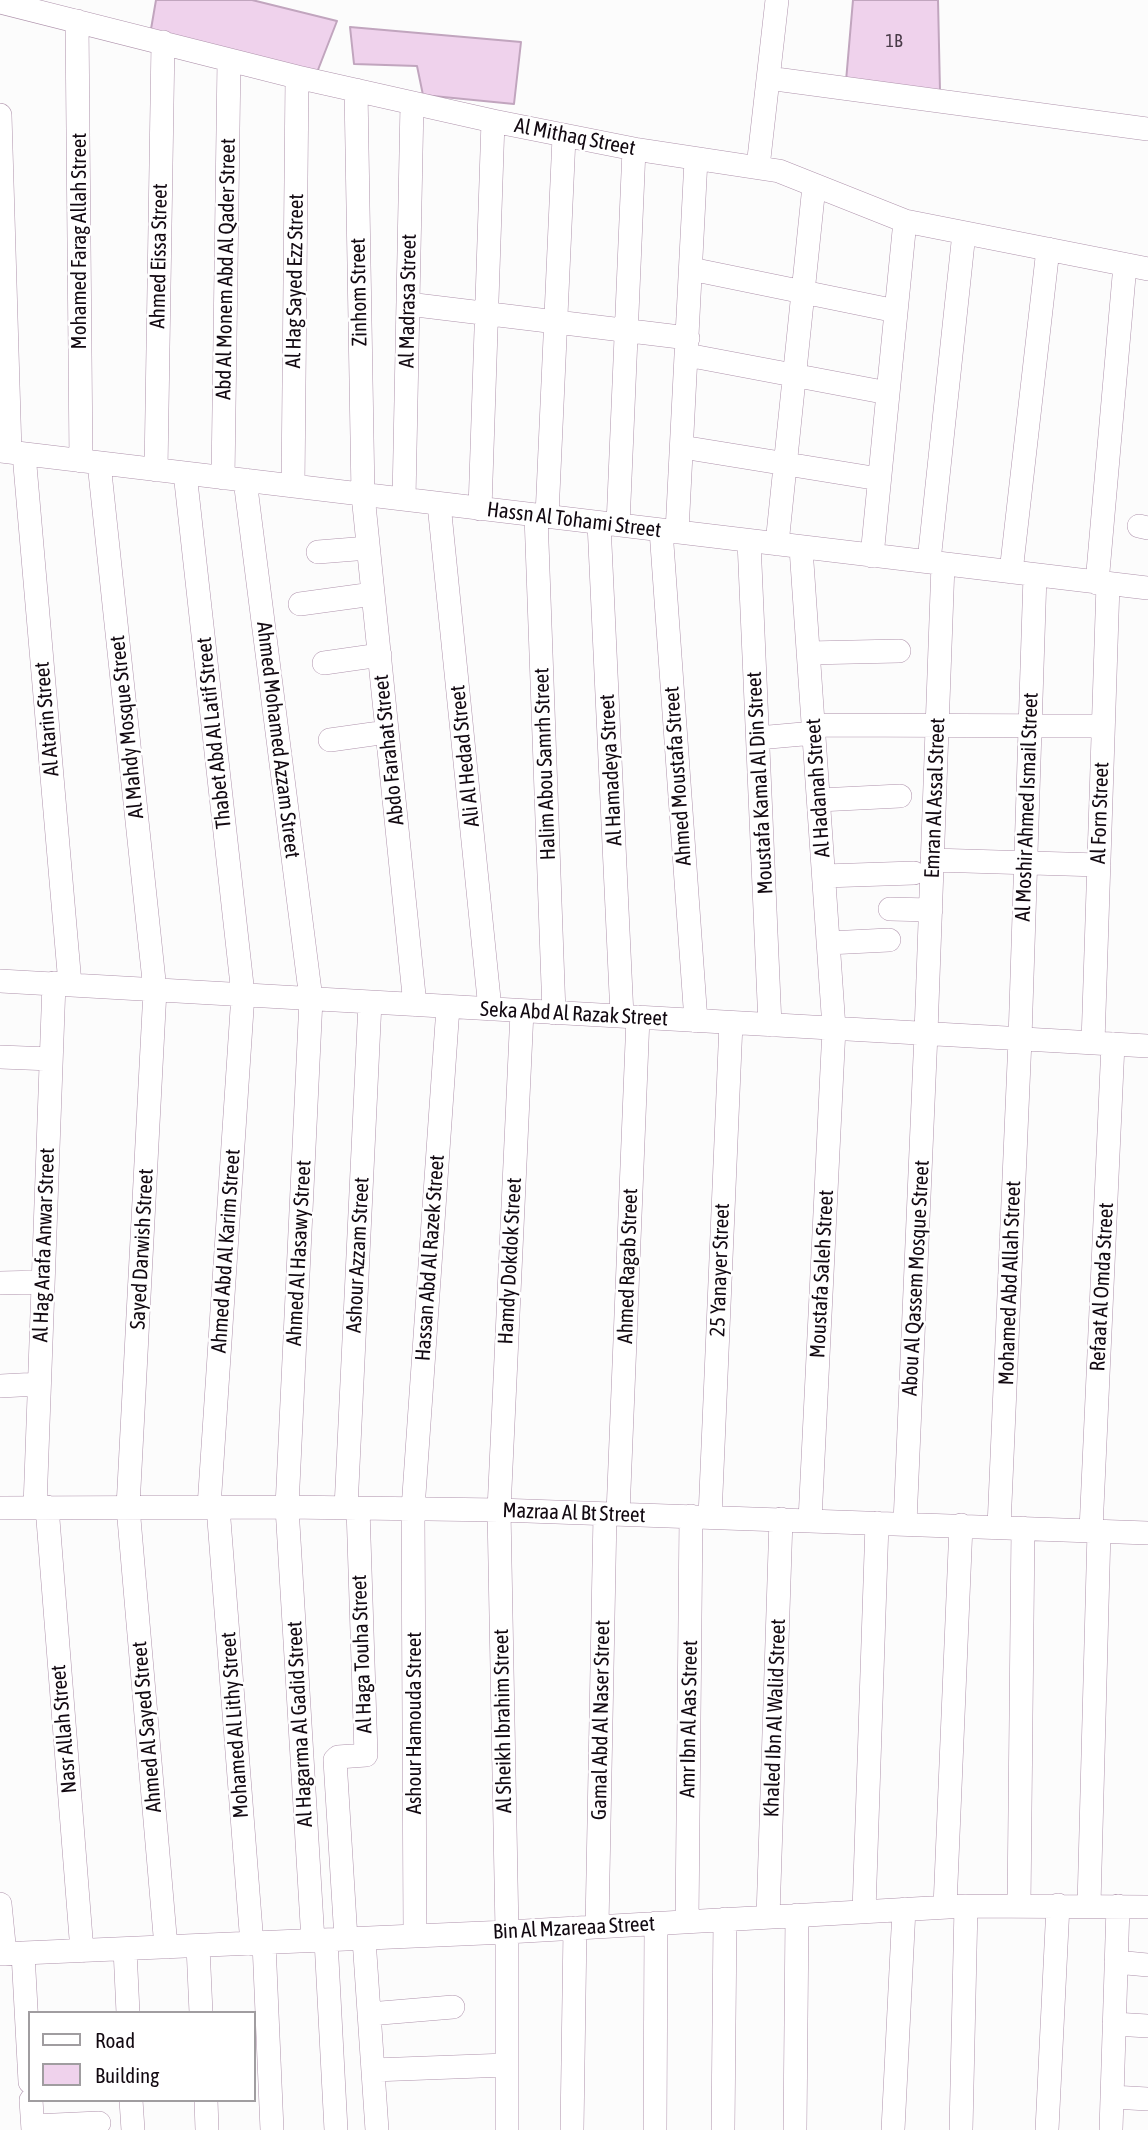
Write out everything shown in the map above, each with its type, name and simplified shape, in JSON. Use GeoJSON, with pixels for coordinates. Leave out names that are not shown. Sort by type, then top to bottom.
{"type":"FeatureCollection","features":[{"type":"Feature","properties":{"kind":"street"},"geometry":{"type":"LineString","coordinates":[[758,167],[777,0]]}},
{"type":"Feature","properties":{"kind":"street","name":"Al Mithaq Street"},"geometry":{"type":"LineString","coordinates":[[0,2],[229,60],[493,121],[634,149],[779,171],[905,220],[1148,269]]}},
{"type":"Feature","properties":{"kind":"street","name":"Mohamed Farag Allah Street"},"geometry":{"type":"LineString","coordinates":[[77,21],[90,462]]}},
{"type":"Feature","properties":{"kind":"street","name":"Ahmed Eissa Street"},"geometry":{"type":"LineString","coordinates":[[156,470],[163,42]]}},
{"type":"Feature","properties":{"kind":"street","name":"Abd Al Monem Abd Al Qader Street"},"geometry":{"type":"LineString","coordinates":[[229,60],[234,479]]}},
{"type":"Feature","properties":{"kind":"street","name":"Al Hag Sayed Ezz Street"},"geometry":{"type":"LineString","coordinates":[[293,486],[297,76]]}},
{"type":"Feature","properties":{"kind":"street"},"geometry":{"type":"LineString","coordinates":[[768,78],[1148,129]]}},
{"type":"Feature","properties":{"kind":"street","name":"Zinhom Street"},"geometry":{"type":"LineString","coordinates":[[356,90],[363,495]]}},
{"type":"Feature","properties":{"kind":"street","name":"Al Madrasa Street"},"geometry":{"type":"LineString","coordinates":[[404,499],[412,103]]}},
{"type":"Feature","properties":{"kind":"street","name":"Al Atarin Street"},"geometry":{"type":"LineString","coordinates":[[0,115],[3,339],[11,452],[62,983]]}},
{"type":"Feature","properties":{"kind":"street"},"geometry":{"type":"LineString","coordinates":[[480,509],[493,121]]}},
{"type":"Feature","properties":{"kind":"street","name":"Halim Abou Samrh Street"},"geometry":{"type":"LineString","coordinates":[[554,1013],[542,515],[556,321],[564,136]]}},
{"type":"Feature","properties":{"kind":"street","name":"Al Hamadeya Street"},"geometry":{"type":"LineString","coordinates":[[630,1017],[609,524],[626,330],[634,149]]}},
{"type":"Feature","properties":{"kind":"street","name":"Ahmed Moustafa Street"},"geometry":{"type":"LineString","coordinates":[[696,159],[682,447],[669,531],[696,1021]]}},
{"type":"Feature","properties":{"kind":"street"},"geometry":{"type":"LineString","coordinates":[[777,544],[814,186]]}},
{"type":"Feature","properties":{"kind":"street"},"geometry":{"type":"LineString","coordinates":[[872,556],[905,220]]}},
{"type":"Feature","properties":{"kind":"street","name":"Emran Al Assal Street"},"geometry":{"type":"LineString","coordinates":[[926,1033],[931,910],[923,866],[938,724],[936,563],[964,233]]}},
{"type":"Feature","properties":{"kind":"street"},"geometry":{"type":"LineString","coordinates":[[1011,572],[1048,249]]}},
{"type":"Feature","properties":{"kind":"street","name":"Al Forn Street"},"geometry":{"type":"LineString","coordinates":[[1103,1044],[1099,864],[1103,726],[1102,583],[1125,264]]}},
{"type":"Feature","properties":{"kind":"street"},"geometry":{"type":"LineString","coordinates":[[691,269],[896,311]]}},
{"type":"Feature","properties":{"kind":"street"},"geometry":{"type":"LineString","coordinates":[[408,303],[626,330],[796,376],[888,393]]}},
{"type":"Feature","properties":{"kind":"street"},"geometry":{"type":"LineString","coordinates":[[682,447],[879,479]]}},
{"type":"Feature","properties":{"kind":"street","name":"Hassn Al Tohami Street"},"geometry":{"type":"LineString","coordinates":[[11,452],[1148,588]]}},
{"type":"Feature","properties":{"kind":"street","name":"Al Mahdy Mosque Street"},"geometry":{"type":"LineString","coordinates":[[90,462],[156,990]]}},
{"type":"Feature","properties":{"kind":"street","name":"Thabet Abd Al Latif Street"},"geometry":{"type":"LineString","coordinates":[[186,473],[243,994]]}},
{"type":"Feature","properties":{"kind":"street","name":"Ahmed Mohamed Azzam Street"},"geometry":{"type":"LineString","coordinates":[[234,479],[311,999]]}},
{"type":"Feature","properties":{"kind":"street","name":"Abdo Farahat Street"},"geometry":{"type":"LineString","coordinates":[[363,495],[415,1005]]}},
{"type":"Feature","properties":{"kind":"street","name":"Ali Al Hedad Street"},"geometry":{"type":"LineString","coordinates":[[439,504],[490,1009]]}},
{"type":"Feature","properties":{"kind":"street","name":"Moustafa Kamal Al Din Street"},"geometry":{"type":"LineString","coordinates":[[749,541],[770,1025]]}},
{"type":"Feature","properties":{"kind":"street"},"geometry":{"type":"LineString","coordinates":[[318,552],[368,548]]}},
{"type":"Feature","properties":{"kind":"street","name":"Al Hadanah Street"},"geometry":{"type":"LineString","coordinates":[[801,548],[834,1028]]}},
{"type":"Feature","properties":{"kind":"street","name":"Al Moshir Ahmed Ismail Street"},"geometry":{"type":"LineString","coordinates":[[1020,1039],[1035,575]]}},
{"type":"Feature","properties":{"kind":"street"},"geometry":{"type":"LineString","coordinates":[[300,604],[373,594]]}},
{"type":"Feature","properties":{"kind":"street"},"geometry":{"type":"LineString","coordinates":[[808,653],[899,651]]}},
{"type":"Feature","properties":{"kind":"street"},"geometry":{"type":"LineString","coordinates":[[324,663],[380,655]]}},
{"type":"Feature","properties":{"kind":"street"},"geometry":{"type":"LineString","coordinates":[[758,738],[814,729],[938,724],[1103,726]]}},
{"type":"Feature","properties":{"kind":"street"},"geometry":{"type":"LineString","coordinates":[[330,740],[387,732]]}},
{"type":"Feature","properties":{"kind":"street"},"geometry":{"type":"LineString","coordinates":[[818,800],[900,796]]}},
{"type":"Feature","properties":{"kind":"street"},"geometry":{"type":"LineString","coordinates":[[824,876],[923,866],[1026,862],[1099,864]]}},
{"type":"Feature","properties":{"kind":"street"},"geometry":{"type":"LineString","coordinates":[[890,909],[931,910]]}},
{"type":"Feature","properties":{"kind":"street"},"geometry":{"type":"LineString","coordinates":[[828,943],[889,940]]}},
{"type":"Feature","properties":{"kind":"street","name":"Seka Abd Al Razak Street"},"geometry":{"type":"LineString","coordinates":[[0,981],[1148,1046]]}},
{"type":"Feature","properties":{"kind":"street","name":"Al Hag Arafa Anwar Street"},"geometry":{"type":"LineString","coordinates":[[41,1507],[39,1384],[51,1059],[62,983]]}},
{"type":"Feature","properties":{"kind":"street","name":"Sayed Darwish Street"},"geometry":{"type":"LineString","coordinates":[[128,1507],[156,990]]}},
{"type":"Feature","properties":{"kind":"street","name":"Ahmed Abd Al Karim Street"},"geometry":{"type":"LineString","coordinates":[[214,1507],[243,994]]}},
{"type":"Feature","properties":{"kind":"street","name":"Ahmed Al Hasawy Street"},"geometry":{"type":"LineString","coordinates":[[286,1507],[311,999]]}},
{"type":"Feature","properties":{"kind":"street","name":"Ashour Azzam Street"},"geometry":{"type":"LineString","coordinates":[[352,1508],[370,1002]]}},
{"type":"Feature","properties":{"kind":"street","name":"Hassan Abd Al Razek Street"},"geometry":{"type":"LineString","coordinates":[[413,1509],[448,1007]]}},
{"type":"Feature","properties":{"kind":"street","name":"Hamdy Dokdok Street"},"geometry":{"type":"LineString","coordinates":[[499,1510],[522,1011]]}},
{"type":"Feature","properties":{"kind":"street","name":"Ahmed Ragab Street"},"geometry":{"type":"LineString","coordinates":[[611,1514],[630,1017]]}},
{"type":"Feature","properties":{"kind":"street","name":"25 Yanayer Street"},"geometry":{"type":"LineString","coordinates":[[701,1517],[731,1023]]}},
{"type":"Feature","properties":{"kind":"street","name":"Moustafa Saleh Street"},"geometry":{"type":"LineString","coordinates":[[810,1520],[834,1028]]}},
{"type":"Feature","properties":{"kind":"street","name":"Abou Al Qassem Mosque Street"},"geometry":{"type":"LineString","coordinates":[[905,1523],[926,1033]]}},
{"type":"Feature","properties":{"kind":"street","name":"Mohamed Abd Allah Street"},"geometry":{"type":"LineString","coordinates":[[999,1527],[1020,1039]]}},
{"type":"Feature","properties":{"kind":"street","name":"Refaat Al Omda Street"},"geometry":{"type":"LineString","coordinates":[[1089,1905],[1103,1044]]}},
{"type":"Feature","properties":{"kind":"street"},"geometry":{"type":"LineString","coordinates":[[0,1057],[51,1059]]}},
{"type":"Feature","properties":{"kind":"street"},"geometry":{"type":"LineString","coordinates":[[0,1283],[43,1282]]}},
{"type":"Feature","properties":{"kind":"street"},"geometry":{"type":"LineString","coordinates":[[0,1386],[39,1384]]}},
{"type":"Feature","properties":{"kind":"street","name":"Nasr Allah Street"},"geometry":{"type":"LineString","coordinates":[[41,1507],[82,1951]]}},
{"type":"Feature","properties":{"kind":"street","name":"Ahmed Al Sayed Street"},"geometry":{"type":"LineString","coordinates":[[128,1507],[166,1947]]}},
{"type":"Feature","properties":{"kind":"street","name":"Mohamed Al Lithy Street"},"geometry":{"type":"LineString","coordinates":[[214,1507],[258,1943],[272,2130]]}},
{"type":"Feature","properties":{"kind":"street","name":"Mazraa Al Bt Street"},"geometry":{"type":"LineString","coordinates":[[0,1508],[286,1507],[499,1510],[1148,1533]]}},
{"type":"Feature","properties":{"kind":"street","name":"Al Hagarma Al Gadid Street"},"geometry":{"type":"LineString","coordinates":[[286,1507],[337,1940]]}},
{"type":"Feature","properties":{"kind":"street","name":"Al Haga Touha Street"},"geometry":{"type":"LineString","coordinates":[[337,1940],[335,1760],[338,1757],[366,1755],[352,1508]]}},
{"type":"Feature","properties":{"kind":"street","name":"Ashour Hamouda Street"},"geometry":{"type":"LineString","coordinates":[[413,1509],[415,1936]]}},
{"type":"Feature","properties":{"kind":"street","name":"Al Sheikh Ibrahim Street"},"geometry":{"type":"LineString","coordinates":[[499,1510],[508,2130]]}},
{"type":"Feature","properties":{"kind":"street","name":"Gamal Abd Al Naser Street"},"geometry":{"type":"LineString","coordinates":[[572,2130],[611,1514]]}},
{"type":"Feature","properties":{"kind":"street","name":"Amr Ibn Al Aas Street"},"geometry":{"type":"LineString","coordinates":[[687,1921],[701,1517]]}},
{"type":"Feature","properties":{"kind":"street","name":"Khaled Ibn Al Walid Street"},"geometry":{"type":"LineString","coordinates":[[768,1917],[781,1519]]}},
{"type":"Feature","properties":{"kind":"street"},"geometry":{"type":"LineString","coordinates":[[864,1911],[877,1522]]}},
{"type":"Feature","properties":{"kind":"street"},"geometry":{"type":"LineString","coordinates":[[961,1525],[956,1906],[961,2130]]}},
{"type":"Feature","properties":{"kind":"street"},"geometry":{"type":"LineString","coordinates":[[1019,1905],[1023,1528]]}},
{"type":"Feature","properties":{"kind":"street"},"geometry":{"type":"LineString","coordinates":[[0,1904],[28,2043]]}},
{"type":"Feature","properties":{"kind":"street"},"geometry":{"type":"LineString","coordinates":[[1047,2130],[1058,1905]]}},
{"type":"Feature","properties":{"kind":"street","name":"Bin Al Mzareaa Street"},"geometry":{"type":"LineString","coordinates":[[9,1954],[507,1932],[956,1906],[1148,1907]]}},
{"type":"Feature","properties":{"kind":"street"},"geometry":{"type":"LineString","coordinates":[[1111,2130],[1118,1906]]}},
{"type":"Feature","properties":{"kind":"street"},"geometry":{"type":"LineString","coordinates":[[893,2130],[904,1909]]}},
{"type":"Feature","properties":{"kind":"street"},"geometry":{"type":"LineString","coordinates":[[795,2130],[797,1915]]}},
{"type":"Feature","properties":{"kind":"street"},"geometry":{"type":"LineString","coordinates":[[723,2130],[725,1919]]}},
{"type":"Feature","properties":{"kind":"street"},"geometry":{"type":"LineString","coordinates":[[655,2130],[656,1923]]}},
{"type":"Feature","properties":{"kind":"street"},"geometry":{"type":"LineString","coordinates":[[337,1940],[369,2014],[377,2130]]}},
{"type":"Feature","properties":{"kind":"street"},"geometry":{"type":"LineString","coordinates":[[336,2130],[337,1940]]}},
{"type":"Feature","properties":{"kind":"street"},"geometry":{"type":"LineString","coordinates":[[198,1946],[201,2011]]}},
{"type":"Feature","properties":{"kind":"street"},"geometry":{"type":"LineString","coordinates":[[125,1949],[128,2011]]}},
{"type":"Feature","properties":{"kind":"street"},"geometry":{"type":"LineString","coordinates":[[1116,1962],[1148,1965]]}},
{"type":"Feature","properties":{"kind":"street"},"geometry":{"type":"LineString","coordinates":[[369,2014],[453,2007]]}},
{"type":"Feature","properties":{"kind":"street"},"geometry":{"type":"LineString","coordinates":[[1114,2024],[1148,2026]]}},
{"type":"Feature","properties":{"kind":"street"},"geometry":{"type":"LineString","coordinates":[[373,2070],[507,2065]]}},
{"type":"Feature","properties":{"kind":"street"},"geometry":{"type":"LineString","coordinates":[[1112,2096],[1148,2099]]}},
{"type":"Feature","properties":{"kind":"street"},"geometry":{"type":"LineString","coordinates":[[31,2102],[33,2128],[99,2123]]}},
{"type":"Feature","properties":{"kind":"street"},"geometry":{"type":"LineString","coordinates":[[131,2102],[133,2130]]}},
{"type":"Feature","properties":{"kind":"street"},"geometry":{"type":"LineString","coordinates":[[206,2102],[207,2130]]}},
{"type":"Feature","properties":{"kind":"building"},"geometry":{"type":"Polygon","coordinates":[[[156,0],[252,0],[337,21],[316,75],[150,35],[156,0]]]}},
{"type":"Feature","properties":{"kind":"building"},"geometry":{"type":"Polygon","coordinates":[[[853,0],[938,0],[940,91],[846,81],[853,0]]]}},
{"type":"Feature","properties":{"kind":"building"},"geometry":{"type":"Polygon","coordinates":[[[350,27],[521,42],[514,104],[423,95],[417,66],[354,64],[350,27]]]}}]}
